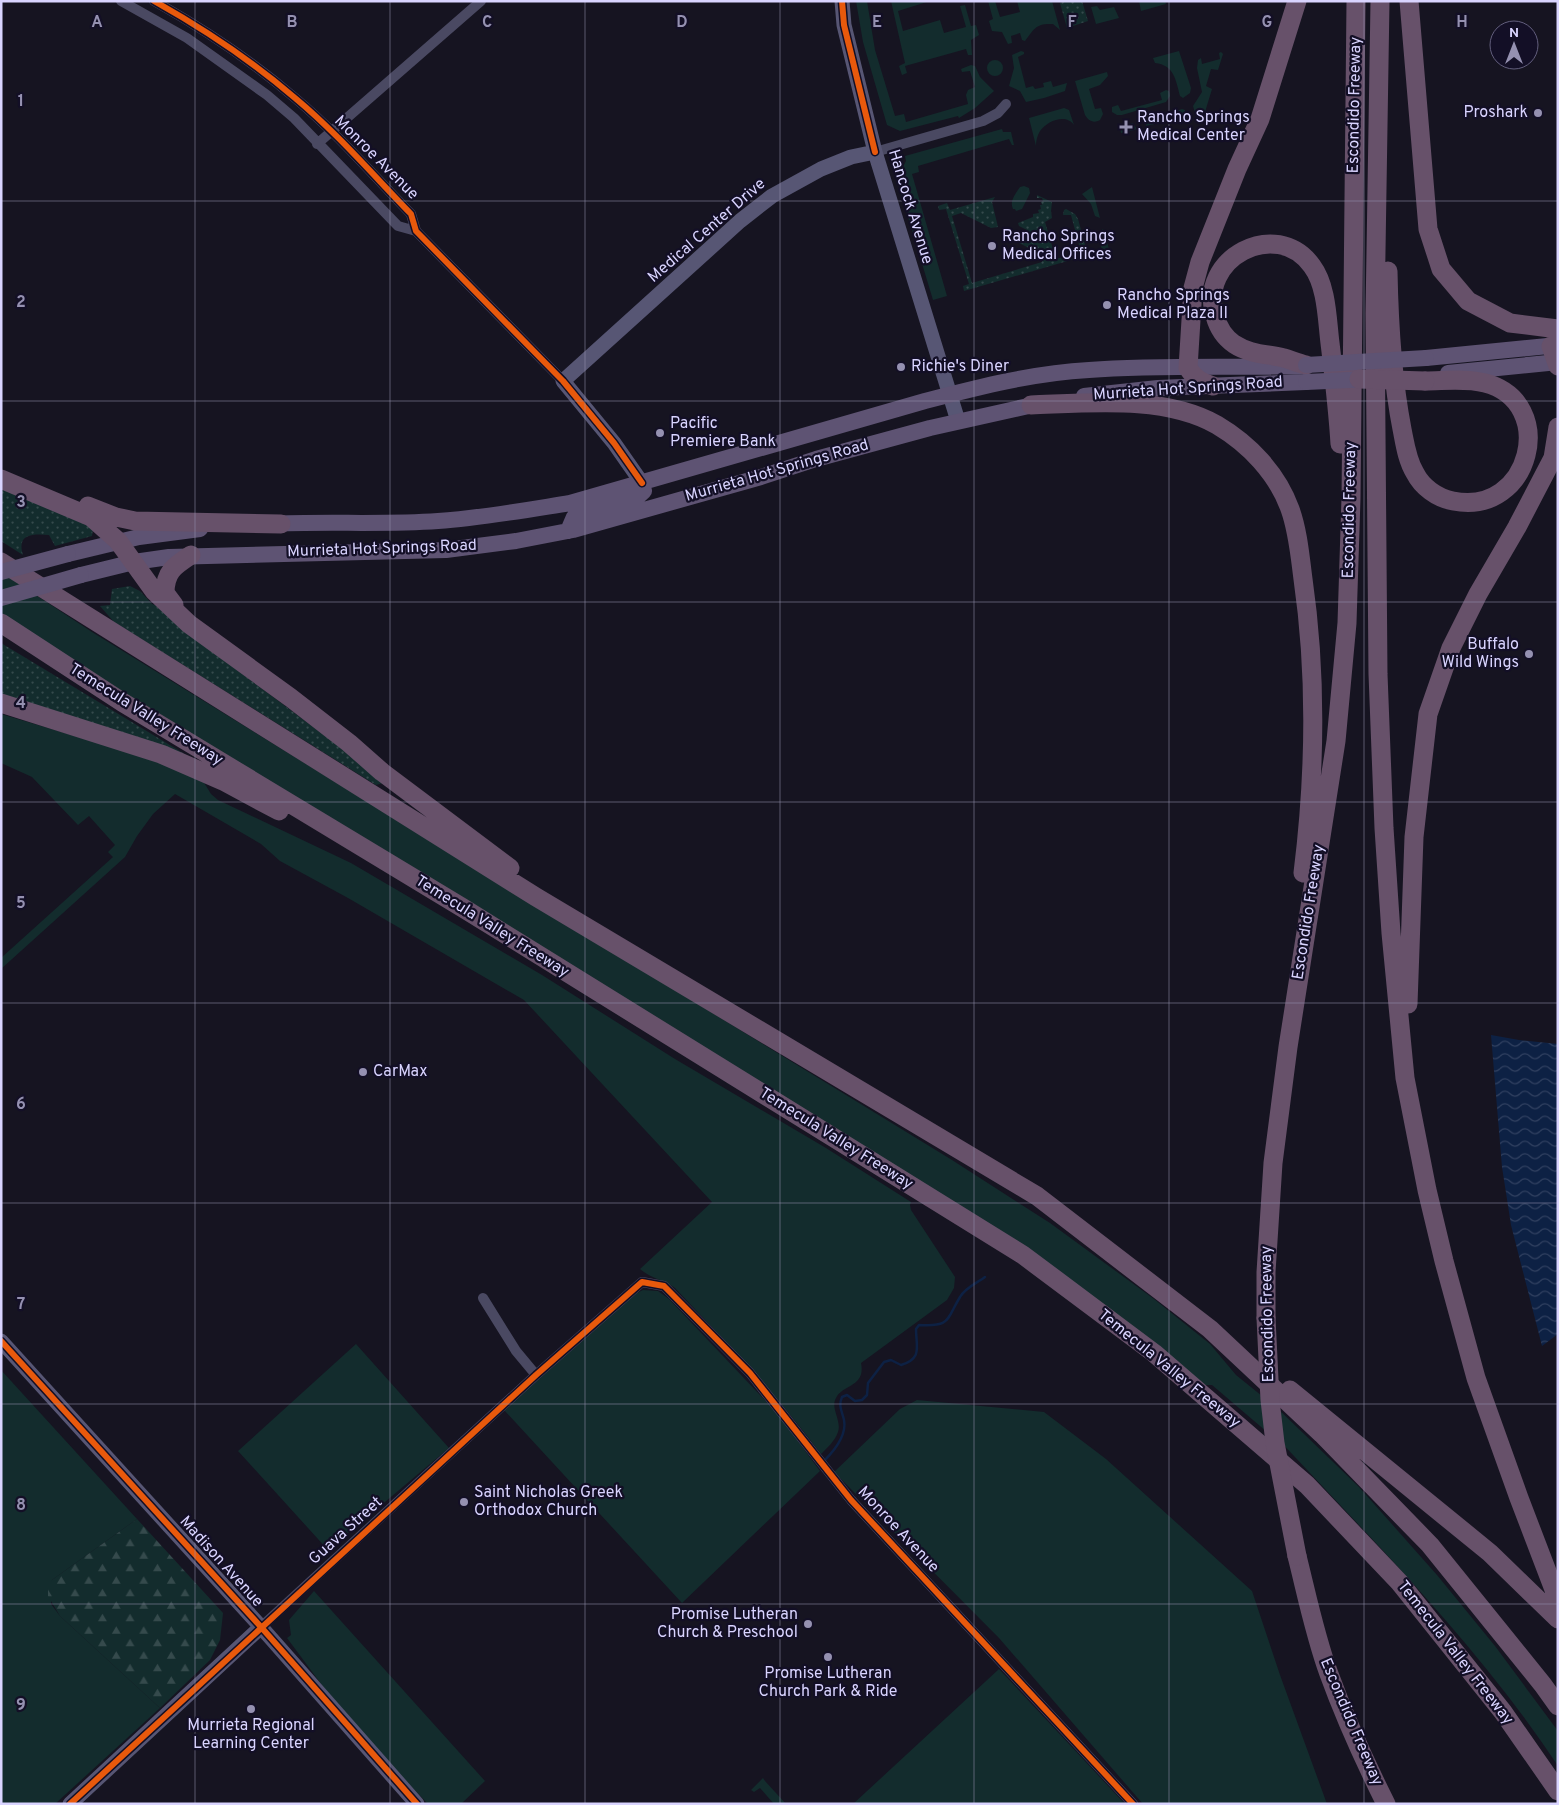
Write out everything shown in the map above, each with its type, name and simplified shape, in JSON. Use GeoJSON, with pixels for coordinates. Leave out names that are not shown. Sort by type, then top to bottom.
{"type":"FeatureCollection","features":[{"type":"Feature","properties":{"kind":"highway"},"geometry":{"type":"LineString","coordinates":[[1213,386],[1200,381],[1188,368],[1194,288],[1200,262],[1237,169],[1260,119],[1297,1]]}},
{"type":"Feature","properties":{"kind":"highway","name":"Escondido Freeway"},"geometry":{"type":"LineString","coordinates":[[1356,1],[1351,498],[1347,623],[1336,742],[1288,1047],[1273,1163],[1266,1272],[1266,1318],[1270,1400],[1297,1556],[1328,1672],[1345,1715],[1386,1804]]}},
{"type":"Feature","properties":{"kind":"highway","name":"Escondido Freeway"},"geometry":{"type":"LineString","coordinates":[[1380,1],[1375,314],[1378,674],[1390,914],[1405,1078],[1442,1252],[1476,1378],[1558,1600]]}},
{"type":"Feature","properties":{"kind":"highway"},"geometry":{"type":"LineString","coordinates":[[1409,1],[1428,229],[1441,269],[1468,301],[1510,323],[1557,352]]}},
{"type":"Feature","properties":{"kind":"highway"},"geometry":{"type":"LineString","coordinates":[[1359,379],[1425,378],[1471,381],[1485,383],[1502,390],[1520,409],[1526,424],[1528,450],[1521,470],[1506,489],[1488,500],[1477,502],[1446,500],[1428,489],[1414,472],[1408,456],[1400,416],[1392,351],[1388,248],[1378,215]]}},
{"type":"Feature","properties":{"kind":"highway"},"geometry":{"type":"LineString","coordinates":[[1306,374],[1283,358],[1248,351],[1233,344],[1219,327],[1213,309],[1213,290],[1226,264],[1242,251],[1267,244],[1285,246],[1294,249],[1302,255],[1316,272],[1324,297],[1341,450],[1351,498]]}},
{"type":"Feature","properties":{"kind":"highway"},"geometry":{"type":"LineString","coordinates":[[1031,406],[1093,403],[1160,407],[1188,413],[1216,424],[1239,440],[1259,458],[1277,482],[1290,509],[1296,534],[1307,609],[1313,695],[1310,800],[1288,1047]]}},
{"type":"Feature","properties":{"kind":"highway"},"geometry":{"type":"LineString","coordinates":[[1405,1078],[1414,837],[1428,714],[1451,648],[1478,594],[1517,527],[1553,458],[1558,427]]}},
{"type":"Feature","properties":{"kind":"highway"},"geometry":{"type":"LineString","coordinates":[[1,478],[58,495],[116,517],[135,521],[282,524]]}},
{"type":"Feature","properties":{"kind":"highway"},"geometry":{"type":"LineString","coordinates":[[1,478],[91,518],[118,541],[154,591],[189,624],[306,710],[349,743],[382,772],[521,876],[536,896]]}},
{"type":"Feature","properties":{"kind":"highway"},"geometry":{"type":"LineString","coordinates":[[189,624],[165,593],[165,585],[167,576],[172,569],[191,555]]}},
{"type":"Feature","properties":{"kind":"highway"},"geometry":{"type":"LineString","coordinates":[[1,562],[536,896],[1037,1196],[1311,1406],[1490,1553],[1558,1619]]}},
{"type":"Feature","properties":{"kind":"highway","name":"Temecula Valley Freeway"},"geometry":{"type":"LineString","coordinates":[[1,622],[122,702],[463,908],[1023,1255],[1154,1353],[1307,1485],[1400,1583],[1503,1712],[1558,1792]]}},
{"type":"Feature","properties":{"kind":"highway"},"geometry":{"type":"LineString","coordinates":[[1,630],[122,702]]}},
{"type":"Feature","properties":{"kind":"highway"},"geometry":{"type":"LineString","coordinates":[[1,703],[161,754],[223,781],[463,908]]}},
{"type":"Feature","properties":{"kind":"highway"},"geometry":{"type":"LineString","coordinates":[[1210,1329],[1322,1434],[1430,1545],[1558,1706]]}},
{"type":"Feature","properties":{"kind":"main road","name":"Murrieta Hot Springs Road"},"geometry":{"type":"LineString","coordinates":[[1,598],[134,562],[191,555],[446,550],[516,541],[568,531],[958,420],[1117,392],[1213,386],[1426,358],[1557,352]]}},
{"type":"Feature","properties":{"kind":"main road"},"geometry":{"type":"LineString","coordinates":[[1425,378],[1557,352]]}},
{"type":"Feature","properties":{"kind":"main road","name":"Murrieta Hot Springs Road"},"geometry":{"type":"LineString","coordinates":[[1,572],[118,541],[181,531],[282,524],[372,524],[439,521],[570,503],[758,450],[813,432],[949,395],[1015,380],[1087,370],[1135,367],[1306,374],[1359,379]]}},
{"type":"Feature","properties":{"kind":"main road"},"geometry":{"type":"LineString","coordinates":[[568,531],[574,517],[633,500],[644,491],[642,483]]}},
{"type":"Feature","properties":{"kind":"street","name":"Monroe Avenue"},"geometry":{"type":"LineString","coordinates":[[121,1],[187,38],[267,95],[294,118],[398,226],[416,231]]}},
{"type":"Feature","properties":{"kind":"street","name":"Monroe Avenue"},"geometry":{"type":"LineString","coordinates":[[154,1],[193,23],[240,55],[295,98],[332,133],[411,214],[416,231],[562,381],[614,443],[642,483]]}},
{"type":"Feature","properties":{"kind":"street"},"geometry":{"type":"LineString","coordinates":[[318,144],[481,1]]}},
{"type":"Feature","properties":{"kind":"street","name":"Hancock Avenue"},"geometry":{"type":"LineString","coordinates":[[842,1],[844,25],[874,152],[958,420]]}},
{"type":"Feature","properties":{"kind":"street","name":"Medical Center Drive"},"geometry":{"type":"LineString","coordinates":[[562,381],[740,221],[772,196],[821,169],[851,157],[984,121],[998,113],[1006,104]]}},
{"type":"Feature","properties":{"kind":"street","name":"Monroe Avenue"},"geometry":{"type":"LineString","coordinates":[[642,1282],[664,1286],[750,1373],[851,1500],[1132,1804]]}},
{"type":"Feature","properties":{"kind":"street","name":"Guava Street"},"geometry":{"type":"LineString","coordinates":[[70,1804],[536,1375],[642,1282]]}},
{"type":"Feature","properties":{"kind":"street"},"geometry":{"type":"LineString","coordinates":[[483,1298],[516,1351],[536,1375]]}},
{"type":"Feature","properties":{"kind":"street","name":"Madison Avenue"},"geometry":{"type":"LineString","coordinates":[[1,1341],[261,1627],[417,1804]]}},
{"type":"Feature","properties":{"kind":"green space"},"geometry":{"type":"Polygon","coordinates":[[[856,1],[867,1],[875,50],[895,116],[904,114],[906,122],[968,104],[966,95],[968,90],[975,87],[970,71],[962,72],[961,69],[971,65],[975,66],[980,77],[994,91],[975,108],[959,118],[958,116],[900,131],[887,125],[863,42],[856,1]]]}},
{"type":"Feature","properties":{"kind":"green space"},"geometry":{"type":"Polygon","coordinates":[[[891,1],[930,1],[898,11],[903,31],[940,20],[944,33],[966,27],[960,6],[965,5],[971,26],[976,25],[979,35],[971,40],[972,55],[968,55],[966,49],[905,66],[907,73],[902,75],[899,66],[905,63],[891,1]]]}},
{"type":"Feature","properties":{"kind":"green space"},"geometry":{"type":"Polygon","coordinates":[[[988,1],[995,1],[1000,17],[1020,12],[1017,1],[1052,1],[1060,30],[1053,24],[1039,26],[1033,30],[1025,41],[1022,40],[1020,33],[1011,36],[1012,43],[1008,44],[1002,32],[992,31],[989,21],[993,19],[988,1]]]}},
{"type":"Feature","properties":{"kind":"green space"},"geometry":{"type":"Polygon","coordinates":[[[1082,1],[1088,21],[1067,28],[1060,3],[1082,1]]]}},
{"type":"Feature","properties":{"kind":"green space"},"geometry":{"type":"Polygon","coordinates":[[[1139,1],[1165,1],[1166,4],[1141,11],[1139,1]]]}},
{"type":"Feature","properties":{"kind":"green space"},"geometry":{"type":"Polygon","coordinates":[[[1097,6],[1100,10],[1114,7],[1119,18],[1096,24],[1091,7],[1097,6]]]}},
{"type":"Feature","properties":{"kind":"green space"},"geometry":{"type":"Polygon","coordinates":[[[1021,51],[1024,54],[1018,57],[1026,88],[1033,86],[1035,89],[1044,87],[1043,83],[1051,81],[1053,87],[1067,83],[1065,91],[1026,102],[1020,91],[1009,86],[1014,68],[1012,55],[1021,51]]]}},
{"type":"Feature","properties":{"kind":"green space"},"geometry":{"type":"Polygon","coordinates":[[[1179,51],[1191,88],[1190,93],[1183,98],[1180,96],[1170,70],[1161,64],[1155,63],[1153,58],[1179,51]]]}},
{"type":"Feature","properties":{"kind":"green space"},"geometry":{"type":"Polygon","coordinates":[[[1219,53],[1223,54],[1218,70],[1211,69],[1206,86],[1212,89],[1202,122],[1198,123],[1193,106],[1202,92],[1197,68],[1198,60],[1201,58],[1202,64],[1220,59],[1219,53]]]}},
{"type":"Feature","properties":{"kind":"green space"},"geometry":{"type":"Polygon","coordinates":[[[995,60],[1003,68],[995,76],[987,68],[995,60]]]}},
{"type":"Feature","properties":{"kind":"green space"},"geometry":{"type":"Polygon","coordinates":[[[1107,72],[1108,76],[1100,85],[1089,89],[1095,109],[1101,108],[1103,114],[1100,120],[1089,120],[1085,115],[1075,81],[1107,72]]]}},
{"type":"Feature","properties":{"kind":"green space"},"geometry":{"type":"Polygon","coordinates":[[[1166,90],[1169,91],[1170,96],[1166,102],[1122,115],[1112,112],[1112,107],[1118,105],[1121,111],[1162,100],[1160,93],[1166,90]]]}},
{"type":"Feature","properties":{"kind":"green space"},"geometry":{"type":"Polygon","coordinates":[[[1064,108],[1069,110],[1074,125],[1066,119],[1047,124],[1040,131],[1036,146],[1029,118],[1064,108]]]}},
{"type":"Feature","properties":{"kind":"green space"},"geometry":{"type":"Polygon","coordinates":[[[1182,109],[1185,110],[1186,114],[1184,116],[1170,119],[1170,113],[1182,109]]]}},
{"type":"Feature","properties":{"kind":"green space"},"geometry":{"type":"Polygon","coordinates":[[[1160,117],[1159,123],[1146,126],[1145,120],[1160,117]]]}},
{"type":"Feature","properties":{"kind":"green space"},"geometry":{"type":"Polygon","coordinates":[[[1133,123],[1136,128],[1135,130],[1121,133],[1120,127],[1133,123]]]}},
{"type":"Feature","properties":{"kind":"green space"},"geometry":{"type":"Polygon","coordinates":[[[1002,129],[1003,132],[1011,132],[1014,145],[1012,145],[1009,139],[918,166],[919,172],[912,174],[947,296],[933,300],[895,174],[900,173],[906,161],[905,156],[1002,129]]]}},
{"type":"Feature","properties":{"kind":"green space"},"geometry":{"type":"Polygon","coordinates":[[[1020,187],[1029,188],[1030,193],[1022,209],[1016,211],[1013,209],[1012,200],[1020,187]]]}},
{"type":"Feature","properties":{"kind":"green space"},"geometry":{"type":"Polygon","coordinates":[[[1092,187],[1100,218],[1095,216],[1091,204],[1082,194],[1092,187]]]}},
{"type":"Feature","properties":{"kind":"green space"},"geometry":{"type":"Polygon","coordinates":[[[1037,195],[1052,202],[1052,218],[1045,222],[1056,259],[1081,252],[1071,215],[1063,215],[1066,209],[1075,214],[1078,219],[1088,255],[964,291],[963,286],[969,284],[946,209],[939,210],[938,206],[947,203],[950,210],[995,197],[992,202],[998,227],[991,228],[961,213],[952,216],[972,283],[1042,262],[1041,254],[1009,238],[1006,229],[1023,238],[1027,230],[1019,226],[1018,223],[1033,217],[1033,214],[1039,213],[1038,210],[1041,209],[1040,205],[1042,205],[1041,202],[1043,201],[1042,198],[1037,198],[1037,195]]]}},
{"type":"Feature","properties":{"kind":"green space"},"geometry":{"type":"Polygon","coordinates":[[[1103,229],[1109,249],[1102,251],[1098,234],[1103,229]]]}},
{"type":"Feature","properties":{"kind":"green space"},"geometry":{"type":"Polygon","coordinates":[[[1,487],[93,528],[92,536],[55,546],[49,535],[28,536],[22,542],[23,555],[1,541],[1,487]]]}},
{"type":"Feature","properties":{"kind":"green space"},"geometry":{"type":"Polygon","coordinates":[[[1,572],[92,632],[952,1160],[1050,1223],[1154,1299],[1210,1344],[1236,1375],[1267,1400],[1274,1438],[1212,1385],[1205,1385],[1180,1365],[1,615],[1,572]]]}},
{"type":"Feature","properties":{"kind":"green space"},"geometry":{"type":"Polygon","coordinates":[[[130,586],[140,591],[152,604],[221,658],[384,780],[383,783],[376,785],[114,622],[100,606],[110,605],[112,589],[130,586]]]}},
{"type":"Feature","properties":{"kind":"green space"},"geometry":{"type":"Polygon","coordinates":[[[1,643],[188,756],[1,700],[1,643]]]}},
{"type":"Feature","properties":{"kind":"green space"},"geometry":{"type":"Polygon","coordinates":[[[1,714],[152,759],[203,781],[211,794],[218,800],[351,863],[542,975],[675,1059],[826,1148],[911,1202],[911,1210],[955,1277],[954,1288],[947,1300],[861,1363],[862,1371],[860,1377],[839,1393],[836,1398],[834,1406],[839,1423],[838,1432],[833,1441],[821,1454],[769,1390],[675,1288],[640,1269],[712,1202],[524,1000],[348,898],[280,861],[261,844],[175,794],[153,814],[125,857],[1,969],[1,958],[113,857],[108,852],[115,845],[89,816],[78,825],[32,777],[1,763],[1,714]]]}},
{"type":"Feature","properties":{"kind":"green space"},"geometry":{"type":"Polygon","coordinates":[[[643,1290],[658,1291],[669,1299],[778,1414],[820,1471],[682,1603],[504,1410],[635,1294],[643,1290]]]}},
{"type":"Feature","properties":{"kind":"green space"},"geometry":{"type":"Polygon","coordinates":[[[356,1344],[449,1448],[328,1550],[238,1451],[356,1344]]]}},
{"type":"Feature","properties":{"kind":"green space"},"geometry":{"type":"Polygon","coordinates":[[[1,1370],[137,1519],[52,1580],[51,1604],[60,1616],[160,1708],[55,1804],[1,1804],[1,1370]]]}},
{"type":"Feature","properties":{"kind":"green space"},"geometry":{"type":"Polygon","coordinates":[[[917,1400],[1044,1412],[1106,1459],[1252,1591],[1327,1804],[1143,1804],[999,1638],[834,1472],[900,1409],[917,1400]]]}},
{"type":"Feature","properties":{"kind":"green space"},"geometry":{"type":"Polygon","coordinates":[[[1274,1405],[1359,1487],[1437,1575],[1495,1646],[1558,1731],[1558,1766],[1527,1722],[1460,1637],[1389,1557],[1278,1439],[1274,1405]]]}},
{"type":"Feature","properties":{"kind":"green space"},"geometry":{"type":"Polygon","coordinates":[[[137,1519],[223,1613],[220,1640],[210,1660],[160,1708],[60,1616],[48,1596],[52,1580],[137,1519]]]}},
{"type":"Feature","properties":{"kind":"green space"},"geometry":{"type":"Polygon","coordinates":[[[314,1591],[485,1781],[461,1804],[428,1804],[336,1704],[287,1638],[291,1635],[289,1620],[314,1591]]]}},
{"type":"Feature","properties":{"kind":"green space"},"geometry":{"type":"Polygon","coordinates":[[[999,1669],[1125,1804],[853,1804],[999,1669]]]}},
{"type":"Feature","properties":{"kind":"green space"},"geometry":{"type":"Polygon","coordinates":[[[763,1778],[786,1804],[774,1804],[760,1788],[754,1792],[751,1790],[763,1778]]]}},
{"type":"Feature","properties":{"kind":"water"},"geometry":{"type":"Polygon","coordinates":[[[1491,1035],[1558,1044],[1558,1334],[1542,1346],[1511,1225],[1502,1167],[1491,1035]]]}},
{"type":"Feature","properties":{"kind":"waterway"},"geometry":{"type":"LineString","coordinates":[[824,1461],[836,1448],[844,1431],[844,1420],[840,1406],[842,1397],[847,1395],[855,1401],[862,1400],[867,1395],[868,1383],[884,1362],[891,1360],[901,1365],[913,1359],[917,1351],[916,1329],[919,1325],[937,1325],[942,1323],[949,1316],[962,1294],[985,1277]]}},
{"type":"Feature","properties":{"kind":"cycle path"},"geometry":{"type":"LineString","coordinates":[[154,1],[245,58],[279,84],[340,140],[411,214],[416,231],[563,381],[614,443],[642,483]]}},
{"type":"Feature","properties":{"kind":"cycle path"},"geometry":{"type":"LineString","coordinates":[[842,1],[844,25],[875,152]]}},
{"type":"Feature","properties":{"kind":"cycle path"},"geometry":{"type":"LineString","coordinates":[[70,1804],[536,1375],[642,1282],[664,1286],[750,1373],[851,1500],[1133,1804]]}},
{"type":"Feature","properties":{"kind":"cycle path"},"geometry":{"type":"LineString","coordinates":[[1,1341],[261,1627],[417,1804]]}},
{"type":"Feature","properties":{"kind":"place","name":"Proshark"},"geometry":{"type":"Point","coordinates":[1538,113]}},
{"type":"Feature","properties":{"kind":"place","name":"Rancho Springs Medical Center"},"geometry":{"type":"Point","coordinates":[1126,127]}},
{"type":"Feature","properties":{"kind":"place","name":"Rancho Springs Medical Offices"},"geometry":{"type":"Point","coordinates":[992,246]}},
{"type":"Feature","properties":{"kind":"place","name":"Rancho Springs Medical Plaza II"},"geometry":{"type":"Point","coordinates":[1107,305]}},
{"type":"Feature","properties":{"kind":"place","name":"Richie's Diner"},"geometry":{"type":"Point","coordinates":[901,367]}},
{"type":"Feature","properties":{"kind":"place","name":"Pacific Premiere Bank"},"geometry":{"type":"Point","coordinates":[660,433]}},
{"type":"Feature","properties":{"kind":"place","name":"Buffalo Wild Wings"},"geometry":{"type":"Point","coordinates":[1529,654]}},
{"type":"Feature","properties":{"kind":"place","name":"CarMax"},"geometry":{"type":"Point","coordinates":[363,1072]}},
{"type":"Feature","properties":{"kind":"place","name":"Saint Nicholas Greek Orthodox Church"},"geometry":{"type":"Point","coordinates":[464,1502]}},
{"type":"Feature","properties":{"kind":"place","name":"Promise Lutheran Church & Preschool"},"geometry":{"type":"Point","coordinates":[808,1624]}},
{"type":"Feature","properties":{"kind":"place","name":"Promise Lutheran Church Park & Ride"},"geometry":{"type":"Point","coordinates":[828,1657]}},
{"type":"Feature","properties":{"kind":"place","name":"Murrieta Regional Learning Center"},"geometry":{"type":"Point","coordinates":[251,1709]}}]}
